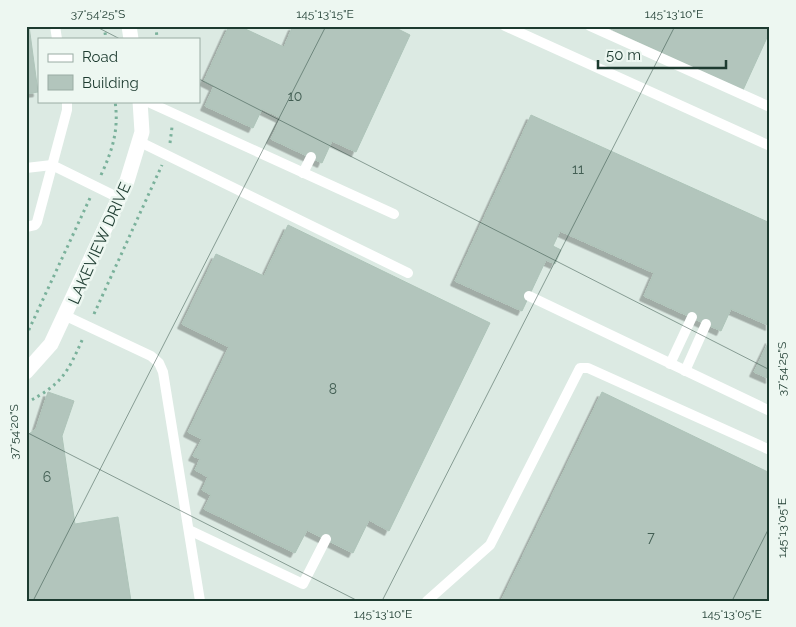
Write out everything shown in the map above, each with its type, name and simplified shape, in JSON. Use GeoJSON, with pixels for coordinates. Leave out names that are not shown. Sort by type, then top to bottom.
{"type":"FeatureCollection","features":[{"type":"Feature","properties":{"kind":"street","name":"LAKEVIEW DRIVE"},"geometry":{"type":"LineString","coordinates":[[26,372],[52,344],[119,198],[140,142],[142,132],[140,102]]}},
{"type":"Feature","properties":{"kind":"lane"},"geometry":{"type":"LineString","coordinates":[[505,26],[770,146]]}},
{"type":"Feature","properties":{"kind":"lane"},"geometry":{"type":"LineString","coordinates":[[590,26],[770,107]]}},
{"type":"Feature","properties":{"kind":"lane"},"geometry":{"type":"LineString","coordinates":[[26,227],[35,226],[37,222],[67,110],[67,102]]}},
{"type":"Feature","properties":{"kind":"lane"},"geometry":{"type":"LineString","coordinates":[[148,102],[394,214]]}},
{"type":"Feature","properties":{"kind":"lane"},"geometry":{"type":"LineString","coordinates":[[140,142],[408,273]]}},
{"type":"Feature","properties":{"kind":"lane"},"geometry":{"type":"LineString","coordinates":[[303,173],[311,157]]}},
{"type":"Feature","properties":{"kind":"lane"},"geometry":{"type":"LineString","coordinates":[[26,168],[52,165],[119,198]]}},
{"type":"Feature","properties":{"kind":"lane"},"geometry":{"type":"LineString","coordinates":[[529,296],[770,411]]}},
{"type":"Feature","properties":{"kind":"lane"},"geometry":{"type":"LineString","coordinates":[[66,316],[151,356],[159,363],[163,372],[200,601]]}},
{"type":"Feature","properties":{"kind":"lane"},"geometry":{"type":"LineString","coordinates":[[670,364],[692,317]]}},
{"type":"Feature","properties":{"kind":"lane"},"geometry":{"type":"LineString","coordinates":[[685,371],[706,324]]}},
{"type":"Feature","properties":{"kind":"lane"},"geometry":{"type":"LineString","coordinates":[[427,601],[490,545],[580,368],[588,368],[770,450]]}},
{"type":"Feature","properties":{"kind":"lane"},"geometry":{"type":"LineString","coordinates":[[189,530],[303,584],[326,540]]}},
{"type":"Feature","properties":{"kind":"path"},"geometry":{"type":"LineString","coordinates":[[26,336],[115,141],[118,121],[115,102]]}},
{"type":"Feature","properties":{"kind":"path"},"geometry":{"type":"LineString","coordinates":[[26,403],[50,389],[66,374],[167,155],[172,126],[168,111]]}},
{"type":"Feature","properties":{"kind":"building"},"geometry":{"type":"Polygon","coordinates":[[[26,26],[29,26],[38,92],[26,94],[26,26]]]}},
{"type":"Feature","properties":{"kind":"building"},"geometry":{"type":"Polygon","coordinates":[[[229,26],[239,26],[284,47],[293,26],[392,26],[410,35],[356,152],[332,141],[322,163],[271,139],[281,118],[262,109],[253,128],[205,106],[214,86],[204,81],[229,26]]]}},
{"type":"Feature","properties":{"kind":"building"},"geometry":{"type":"Polygon","coordinates":[[[604,26],[770,26],[770,31],[743,90],[604,26]]]}},
{"type":"Feature","properties":{"kind":"building"},"geometry":{"type":"Polygon","coordinates":[[[531,115],[770,223],[770,326],[731,309],[721,331],[644,296],[654,273],[560,231],[553,246],[561,250],[555,264],[546,260],[522,311],[455,281],[531,115]]]}},
{"type":"Feature","properties":{"kind":"building"},"geometry":{"type":"Polygon","coordinates":[[[288,225],[490,323],[389,531],[369,520],[353,553],[307,530],[295,553],[204,509],[211,495],[202,490],[208,477],[195,470],[200,459],[193,456],[202,439],[188,432],[229,347],[182,324],[216,254],[264,276],[288,225]]]}},
{"type":"Feature","properties":{"kind":"building"},"geometry":{"type":"Polygon","coordinates":[[[770,339],[770,379],[754,372],[770,339]]]}},
{"type":"Feature","properties":{"kind":"building"},"geometry":{"type":"Polygon","coordinates":[[[48,392],[74,401],[62,436],[75,524],[118,517],[131,601],[26,601],[26,436],[36,429],[48,392]]]}},
{"type":"Feature","properties":{"kind":"building"},"geometry":{"type":"Polygon","coordinates":[[[602,392],[770,473],[770,601],[501,601],[602,392]]]}}]}
